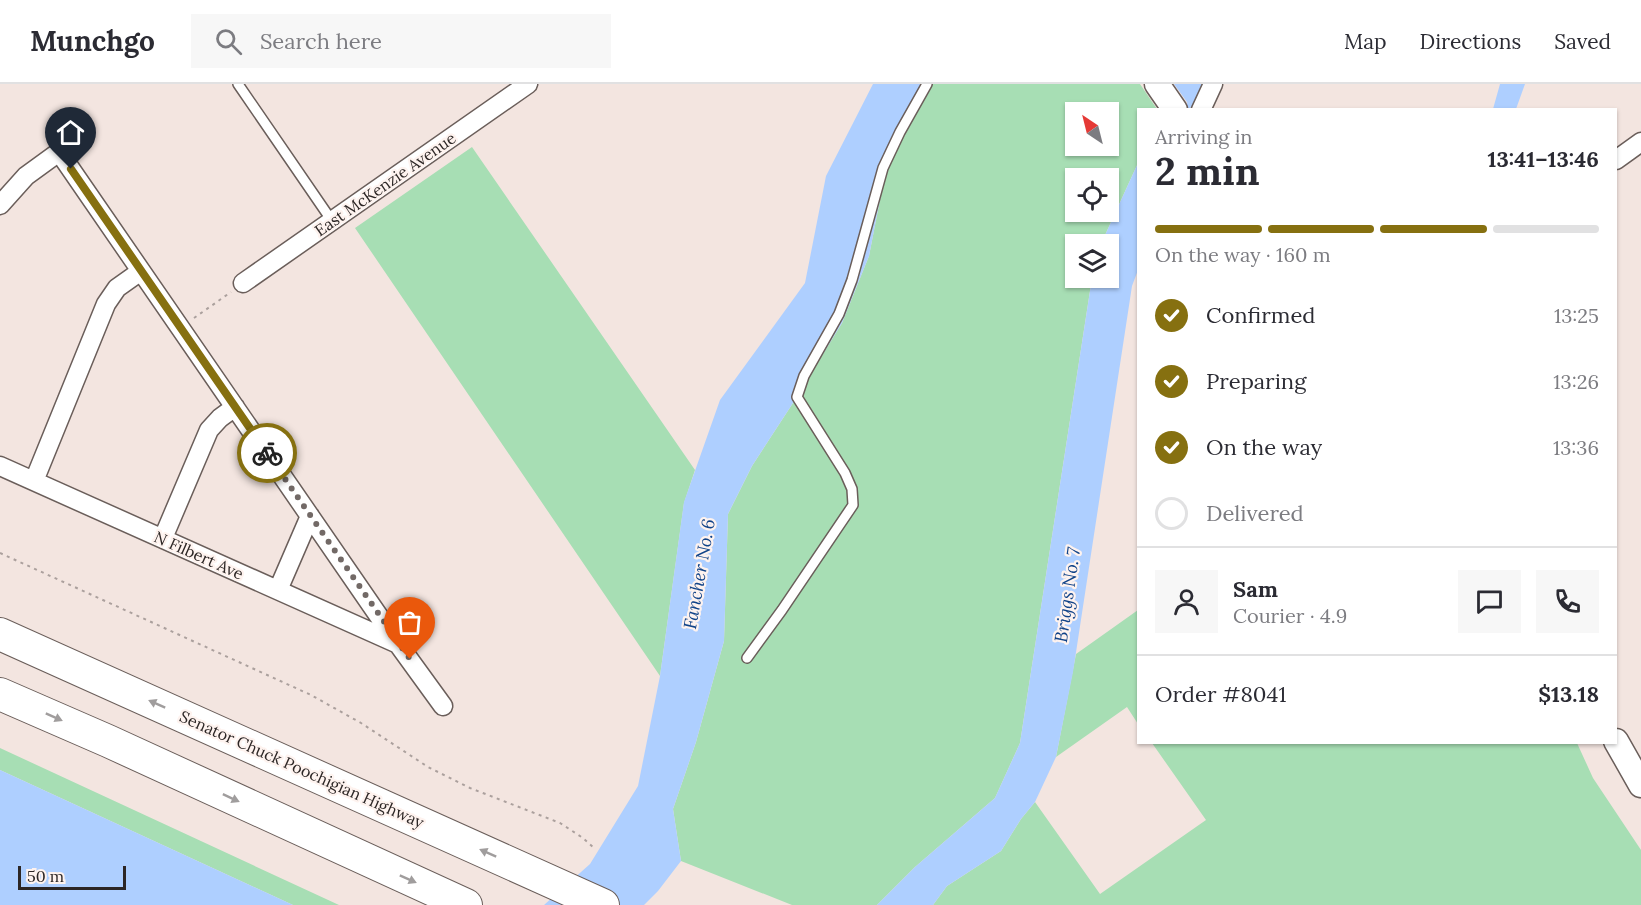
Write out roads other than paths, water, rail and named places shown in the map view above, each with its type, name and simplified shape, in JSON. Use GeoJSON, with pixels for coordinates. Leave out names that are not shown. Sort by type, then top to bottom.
{"type":"FeatureCollection","features":[{"type":"Feature","properties":{"kind":"highway","name":"Senator Chuck Poochigian Highway"},"geometry":{"type":"LineString","coordinates":[[0,634],[603,905]]}},
{"type":"Feature","properties":{"kind":"highway"},"geometry":{"type":"LineString","coordinates":[[0,694],[466,905]]}},
{"type":"Feature","properties":{"kind":"main road"},"geometry":{"type":"LineString","coordinates":[[1157,84],[1174,108]]}},
{"type":"Feature","properties":{"kind":"main road"},"geometry":{"type":"LineString","coordinates":[[1617,733],[1641,761]]}},
{"type":"Feature","properties":{"kind":"main road"},"geometry":{"type":"LineString","coordinates":[[1617,743],[1641,785]]}},
{"type":"Feature","properties":{"kind":"street","name":"East McKenzie Avenue"},"geometry":{"type":"LineString","coordinates":[[243,283],[528,84]]}},
{"type":"Feature","properties":{"kind":"street"},"geometry":{"type":"LineString","coordinates":[[1202,108],[1213,84]]}},
{"type":"Feature","properties":{"kind":"street"},"geometry":{"type":"LineString","coordinates":[[1617,159],[1641,142]]}},
{"type":"Feature","properties":{"kind":"street"},"geometry":{"type":"LineString","coordinates":[[0,206],[26,176],[59,152],[443,706]]}},
{"type":"Feature","properties":{"kind":"street"},"geometry":{"type":"LineString","coordinates":[[34,481],[106,304],[117,288],[141,271]]}},
{"type":"Feature","properties":{"kind":"street"},"geometry":{"type":"LineString","coordinates":[[163,538],[209,430],[235,407]]}},
{"type":"Feature","properties":{"kind":"street","name":"N Filbert Ave"},"geometry":{"type":"LineString","coordinates":[[0,466],[398,644]]}},
{"type":"Feature","properties":{"kind":"street"},"geometry":{"type":"LineString","coordinates":[[278,590],[310,516]]}},
{"type":"Feature","properties":{"kind":"lane"},"geometry":{"type":"LineString","coordinates":[[238,84],[332,221]]}},
{"type":"Feature","properties":{"kind":"lane"},"geometry":{"type":"LineString","coordinates":[[747,658],[789,601],[853,505],[852,489],[845,473],[797,397],[804,376],[839,314],[852,280],[883,168],[927,84]]}},
{"type":"Feature","properties":{"kind":"water","name":"Fancher No. 6"},"geometry":{"type":"Polygon","coordinates":[[[873,84],[931,84],[886,169],[869,256],[842,323],[752,466],[728,514],[724,641],[696,742],[673,809],[681,861],[644,905],[544,905],[590,864],[638,786],[660,676],[684,502],[720,400],[805,283],[826,176],[873,84]]]}},
{"type":"Feature","properties":{"kind":"water"},"geometry":{"type":"Polygon","coordinates":[[[1174,84],[1216,84],[1205,108],[1191,108],[1174,84]]]}},
{"type":"Feature","properties":{"kind":"water"},"geometry":{"type":"Polygon","coordinates":[[[1500,84],[1525,84],[1516,108],[1493,108],[1500,84]]]}},
{"type":"Feature","properties":{"kind":"water"},"geometry":{"type":"Polygon","coordinates":[[[1137,165],[1137,273],[1132,286],[1073,672],[1056,757],[1035,802],[1021,819],[1001,851],[947,886],[933,905],[877,905],[915,867],[995,798],[1020,743],[1090,288],[1119,288],[1119,234],[1106,234],[1111,222],[1119,222],[1119,205],[1137,165]]]}},
{"type":"Feature","properties":{"kind":"water"},"geometry":{"type":"Polygon","coordinates":[[[0,770],[293,905],[0,905],[0,770]]]}},
{"type":"Feature","properties":{"kind":"waterway","name":"Briggs No. 7"},"geometry":{"type":"LineString","coordinates":[[1188,108],[1191,100]]}}]}
